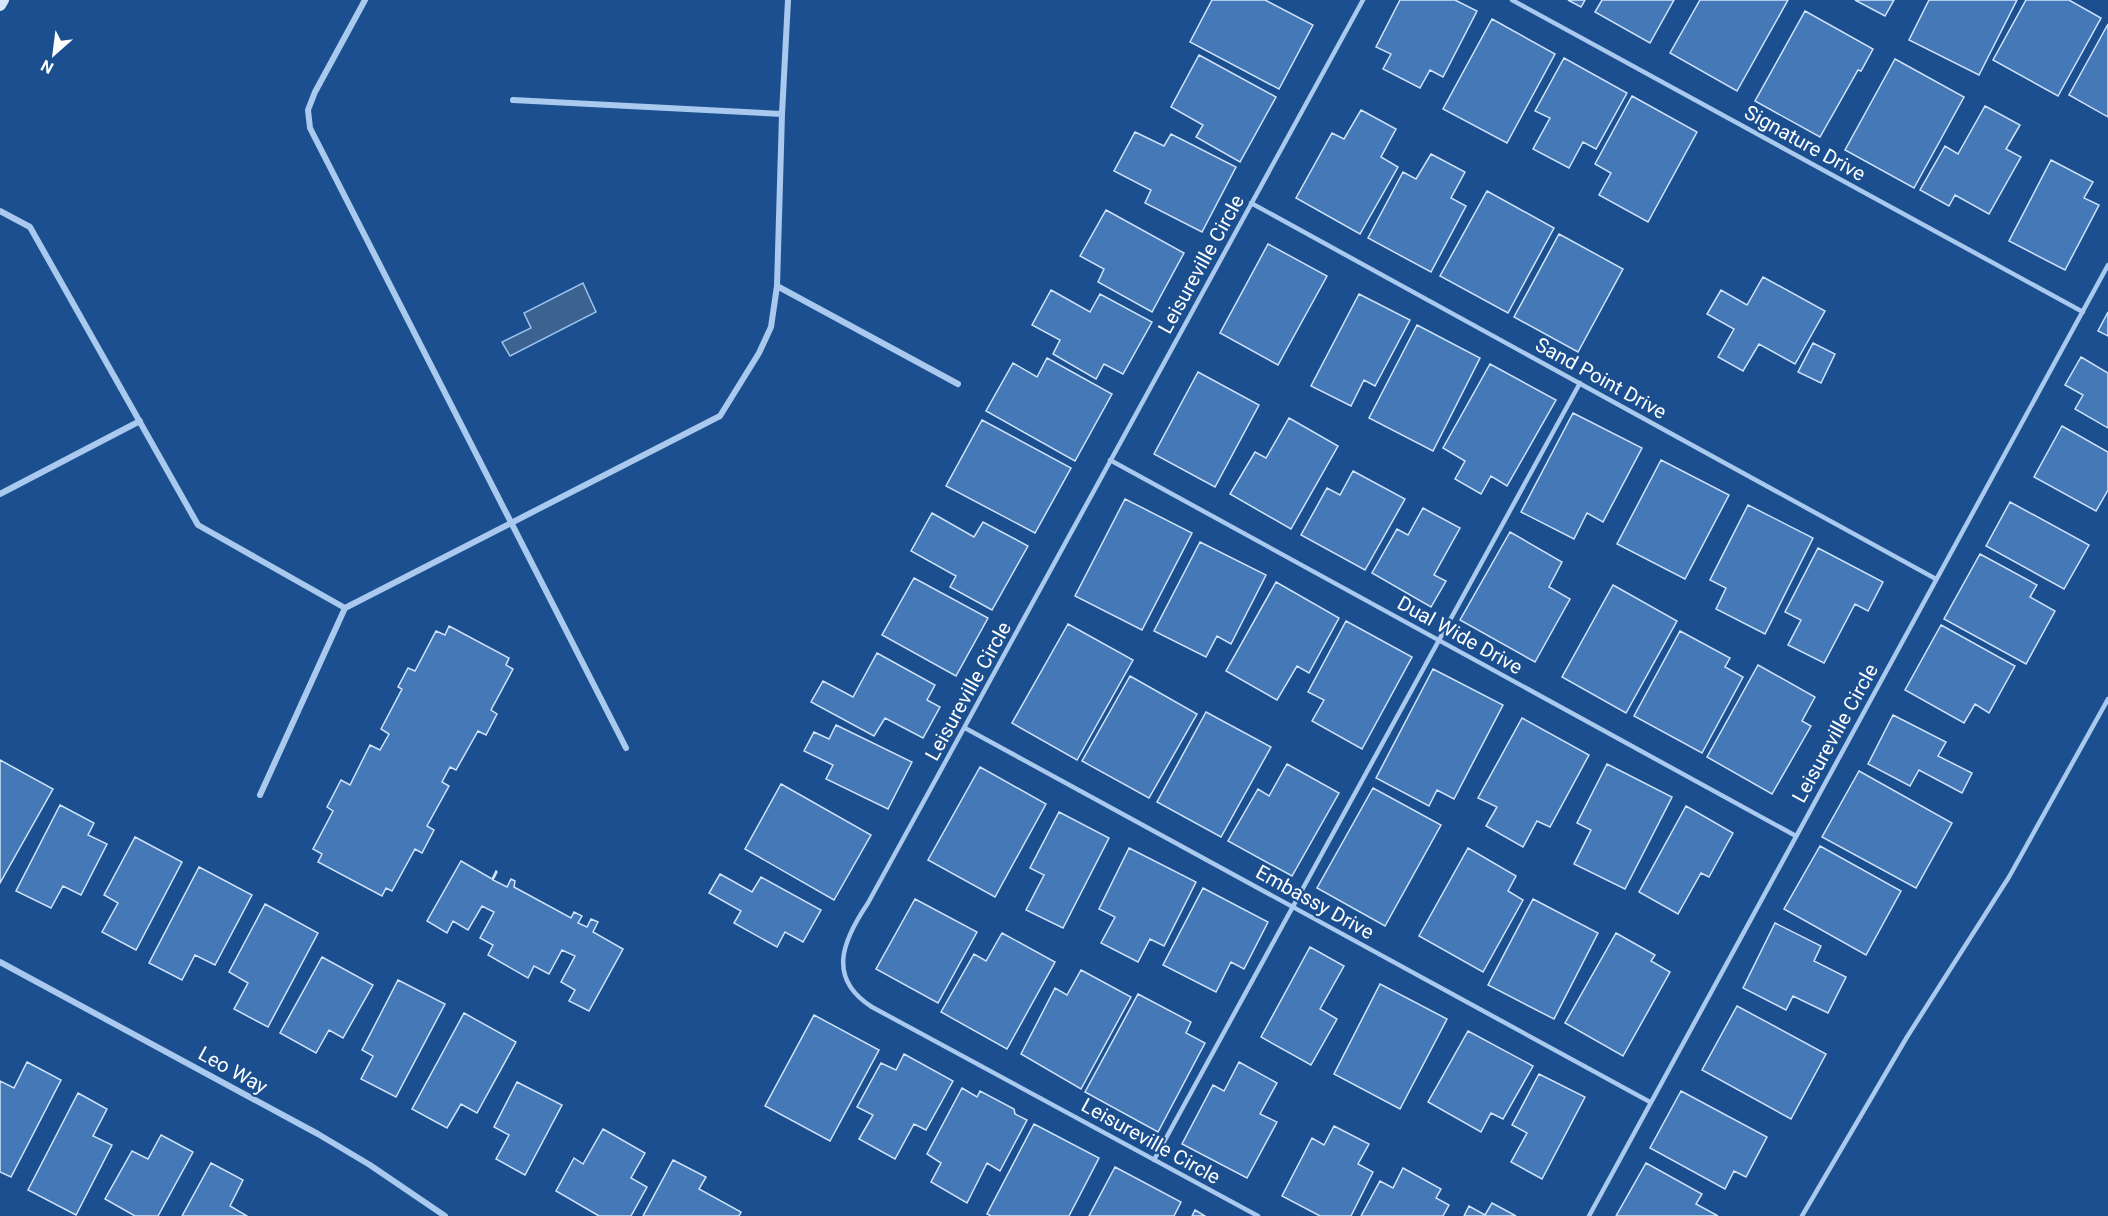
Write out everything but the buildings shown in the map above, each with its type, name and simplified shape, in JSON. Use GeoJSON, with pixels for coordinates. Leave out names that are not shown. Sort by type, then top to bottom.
{"type":"FeatureCollection","features":[{"type":"Feature","properties":{"kind":"street"},"geometry":{"type":"LineString","coordinates":[[0,5],[3,0]]}},
{"type":"Feature","properties":{"kind":"street"},"geometry":{"type":"LineString","coordinates":[[365,0],[315,92],[308,110],[310,128],[626,748]]}},
{"type":"Feature","properties":{"kind":"street"},"geometry":{"type":"LineString","coordinates":[[260,795],[345,608],[720,417],[759,353],[771,327],[777,286],[788,0]]}},
{"type":"Feature","properties":{"kind":"street"},"geometry":{"type":"LineString","coordinates":[[513,100],[782,114]]}},
{"type":"Feature","properties":{"kind":"street"},"geometry":{"type":"LineString","coordinates":[[0,211],[30,227],[198,525],[345,608]]}},
{"type":"Feature","properties":{"kind":"street"},"geometry":{"type":"LineString","coordinates":[[777,286],[958,384]]}},
{"type":"Feature","properties":{"kind":"street"},"geometry":{"type":"LineString","coordinates":[[0,494],[140,421]]}},
{"type":"Feature","properties":{"kind":"street","name":"Leo Way"},"geometry":{"type":"LineString","coordinates":[[0,962],[318,1134],[370,1165],[445,1216]]}},
{"type":"Feature","properties":{"kind":"lane","name":"Leisureville Circle"},"geometry":{"type":"LineString","coordinates":[[1258,1216],[860,1000],[851,990],[844,973],[845,942],[965,728],[1363,0]]}},
{"type":"Feature","properties":{"kind":"lane","name":"Signature Drive"},"geometry":{"type":"LineString","coordinates":[[1512,0],[2083,312]]}},
{"type":"Feature","properties":{"kind":"lane","name":"Sand Point Drive"},"geometry":{"type":"LineString","coordinates":[[1251,204],[1936,579]]}},
{"type":"Feature","properties":{"kind":"lane","name":"Leisureville Circle"},"geometry":{"type":"LineString","coordinates":[[1588,1216],[2108,266]]}},
{"type":"Feature","properties":{"kind":"lane"},"geometry":{"type":"LineString","coordinates":[[1154,1160],[1580,383]]}},
{"type":"Feature","properties":{"kind":"lane","name":"Dual Wide Drive"},"geometry":{"type":"LineString","coordinates":[[1110,460],[1796,836]]}},
{"type":"Feature","properties":{"kind":"lane"},"geometry":{"type":"LineString","coordinates":[[1803,1216],[1907,1036],[2009,877],[2108,699]]}},
{"type":"Feature","properties":{"kind":"lane","name":"Embassy Drive"},"geometry":{"type":"LineString","coordinates":[[965,728],[1650,1102]]}},
{"type":"Feature","properties":{"kind":"water"},"geometry":{"type":"Polygon","coordinates":[[[583,283],[596,312],[510,356],[502,342],[531,328],[524,313],[583,283]]]}}]}
